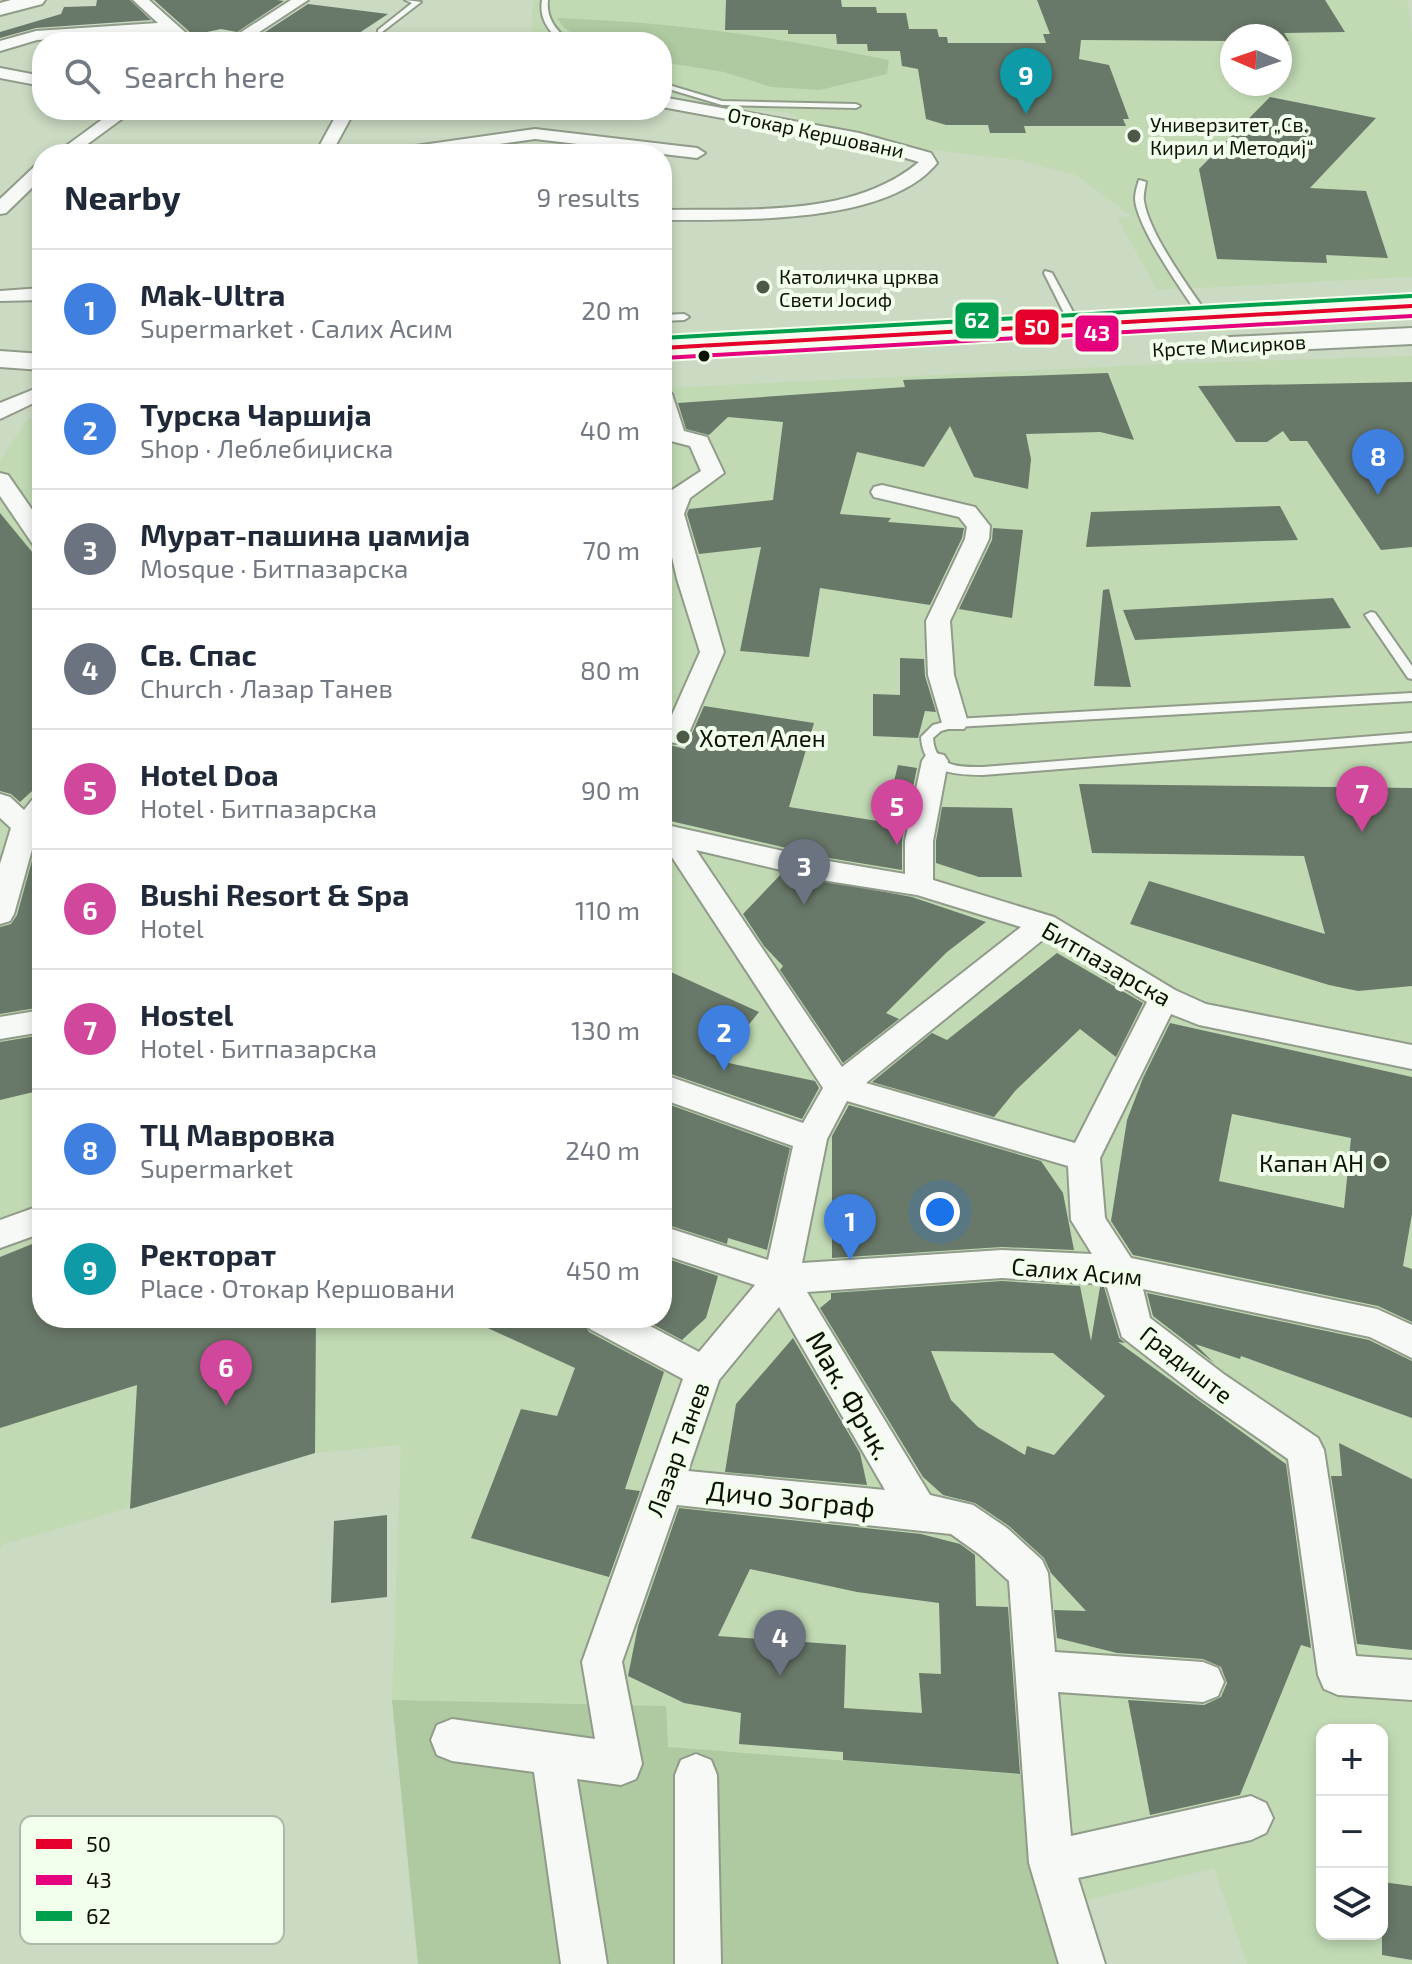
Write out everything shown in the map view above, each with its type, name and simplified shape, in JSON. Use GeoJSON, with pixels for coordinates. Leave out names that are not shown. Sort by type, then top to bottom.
{"type":"FeatureCollection","features":[{"type":"Feature","properties":{"kind":"street"},"geometry":{"type":"LineString","coordinates":[[0,9],[35,0]]}},
{"type":"Feature","properties":{"kind":"street"},"geometry":{"type":"LineString","coordinates":[[140,0],[175,32]]}},
{"type":"Feature","properties":{"kind":"street"},"geometry":{"type":"LineString","coordinates":[[250,32],[301,0]]}},
{"type":"Feature","properties":{"kind":"street"},"geometry":{"type":"LineString","coordinates":[[95,32],[169,27]]}},
{"type":"Feature","properties":{"kind":"street"},"geometry":{"type":"LineString","coordinates":[[0,46],[32,37]]}},
{"type":"Feature","properties":{"kind":"street"},"geometry":{"type":"LineString","coordinates":[[0,73],[32,79]]}},
{"type":"Feature","properties":{"kind":"street","name":"Отокар Кершовани"},"geometry":{"type":"LineString","coordinates":[[672,104],[859,138],[925,157],[928,163],[920,173],[901,182],[859,201],[829,208],[672,215]]}},
{"type":"Feature","properties":{"kind":"street"},"geometry":{"type":"LineString","coordinates":[[77,144],[112,120]]}},
{"type":"Feature","properties":{"kind":"street"},"geometry":{"type":"LineString","coordinates":[[328,144],[342,120]]}},
{"type":"Feature","properties":{"kind":"street"},"geometry":{"type":"LineString","coordinates":[[464,144],[535,134],[596,144]]}},
{"type":"Feature","properties":{"kind":"street"},"geometry":{"type":"LineString","coordinates":[[672,151],[697,153]]}},
{"type":"Feature","properties":{"kind":"street"},"geometry":{"type":"LineString","coordinates":[[0,180],[32,177]]}},
{"type":"Feature","properties":{"kind":"street"},"geometry":{"type":"LineString","coordinates":[[0,209],[32,181]]}},
{"type":"Feature","properties":{"kind":"street"},"geometry":{"type":"LineString","coordinates":[[5,296],[32,295]]}},
{"type":"Feature","properties":{"kind":"street","name":"Крсте Мисирков"},"geometry":{"type":"LineString","coordinates":[[672,347],[1412,306]]}},
{"type":"Feature","properties":{"kind":"street","name":"Крсте Мисирков"},"geometry":{"type":"LineString","coordinates":[[672,374],[1412,336]]}},
{"type":"Feature","properties":{"kind":"street"},"geometry":{"type":"LineString","coordinates":[[0,359],[32,361]]}},
{"type":"Feature","properties":{"kind":"street"},"geometry":{"type":"LineString","coordinates":[[0,384],[32,385]]}},
{"type":"Feature","properties":{"kind":"street"},"geometry":{"type":"LineString","coordinates":[[0,413],[15,402],[32,396]]}},
{"type":"Feature","properties":{"kind":"street"},"geometry":{"type":"LineString","coordinates":[[672,426],[675,435],[699,442],[713,473],[680,495],[673,514],[712,652],[694,698],[675,735],[672,734]]}},
{"type":"Feature","properties":{"kind":"street"},"geometry":{"type":"LineString","coordinates":[[0,480],[32,526]]}},
{"type":"Feature","properties":{"kind":"street"},"geometry":{"type":"LineString","coordinates":[[882,492],[967,512],[979,526],[977,539],[938,621],[941,675],[955,723]]}},
{"type":"Feature","properties":{"kind":"street"},"geometry":{"type":"LineString","coordinates":[[919,886],[919,841],[935,761]]}},
{"type":"Feature","properties":{"kind":"street"},"geometry":{"type":"LineString","coordinates":[[0,803],[32,819]]}},
{"type":"Feature","properties":{"kind":"street"},"geometry":{"type":"LineString","coordinates":[[0,914],[32,831]]}},
{"type":"Feature","properties":{"kind":"street","name":"Битпазарска"},"geometry":{"type":"LineString","coordinates":[[672,836],[828,871],[919,886],[1044,924],[1164,998],[1199,1014],[1412,1057]]}},
{"type":"Feature","properties":{"kind":"street"},"geometry":{"type":"LineString","coordinates":[[672,841],[839,1087],[1084,1158],[1164,998]]}},
{"type":"Feature","properties":{"kind":"street","name":"Лазар Танев"},"geometry":{"type":"LineString","coordinates":[[552,1754],[621,1764],[602,1662],[704,1372],[781,1279],[811,1139],[839,1087],[1044,924]]}},
{"type":"Feature","properties":{"kind":"street"},"geometry":{"type":"LineString","coordinates":[[0,1028],[32,1023]]}},
{"type":"Feature","properties":{"kind":"street"},"geometry":{"type":"LineString","coordinates":[[672,1090],[811,1139]]}},
{"type":"Feature","properties":{"kind":"street","name":"Градиште"},"geometry":{"type":"LineString","coordinates":[[1084,1158],[1088,1220],[1120,1270],[1135,1326],[1212,1386],[1305,1450],[1338,1675],[1412,1680]]}},
{"type":"Feature","properties":{"kind":"street"},"geometry":{"type":"LineString","coordinates":[[0,1234],[32,1223]]}},
{"type":"Feature","properties":{"kind":"street"},"geometry":{"type":"LineString","coordinates":[[672,1243],[781,1279]]}},
{"type":"Feature","properties":{"kind":"street","name":"Салих Асим"},"geometry":{"type":"LineString","coordinates":[[781,1279],[1002,1264],[1120,1270],[1377,1324],[1412,1343]]}},
{"type":"Feature","properties":{"kind":"street","name":"Мак. Фрчк."},"geometry":{"type":"LineString","coordinates":[[781,1279],[918,1511]]}},
{"type":"Feature","properties":{"kind":"street"},"geometry":{"type":"LineString","coordinates":[[621,1328],[704,1372]]}},
{"type":"Feature","properties":{"kind":"street","name":"Дичо Зограф"},"geometry":{"type":"LineString","coordinates":[[664,1486],[918,1511],[959,1518],[993,1541],[1028,1573],[1051,1863],[1080,1964]]}},
{"type":"Feature","properties":{"kind":"street"},"geometry":{"type":"LineString","coordinates":[[1038,1671],[1203,1682]]}},
{"type":"Feature","properties":{"kind":"street"},"geometry":{"type":"LineString","coordinates":[[452,1740],[552,1754],[584,1964]]}},
{"type":"Feature","properties":{"kind":"street"},"geometry":{"type":"LineString","coordinates":[[696,1775],[698,1964]]}},
{"type":"Feature","properties":{"kind":"street"},"geometry":{"type":"LineString","coordinates":[[1051,1863],[1122,1844],[1251,1818]]}},
{"type":"Feature","properties":{"kind":"lane"},"geometry":{"type":"LineString","coordinates":[[380,31],[418,2],[408,0]]}},
{"type":"Feature","properties":{"kind":"lane"},"geometry":{"type":"LineString","coordinates":[[545,0],[543,7],[553,32]]}},
{"type":"Feature","properties":{"kind":"lane"},"geometry":{"type":"LineString","coordinates":[[672,88],[722,103],[856,106]]}},
{"type":"Feature","properties":{"kind":"lane"},"geometry":{"type":"LineString","coordinates":[[1142,182],[1139,198],[1145,220],[1177,277],[1205,318]]}},
{"type":"Feature","properties":{"kind":"lane"},"geometry":{"type":"LineString","coordinates":[[1048,273],[1075,325]]}},
{"type":"Feature","properties":{"kind":"lane"},"geometry":{"type":"LineString","coordinates":[[672,318],[684,317]]}},
{"type":"Feature","properties":{"kind":"lane"},"geometry":{"type":"LineString","coordinates":[[1371,615],[1412,675]]}},
{"type":"Feature","properties":{"kind":"lane"},"geometry":{"type":"LineString","coordinates":[[1412,697],[955,723],[937,728],[927,737],[926,750],[935,761],[961,771],[983,771],[1412,737]]}},
{"type":"Feature","properties":{"kind":"shaded area","name":"Универзитет „Св. Кирил и Методиј“"},"geometry":{"type":"Polygon","coordinates":[[[533,0],[1407,0],[1412,33],[1412,277],[1157,290],[1118,219],[1131,216],[1076,175],[1019,160],[915,148],[798,124],[797,117],[786,112],[725,109],[672,95],[672,32],[535,32],[531,29],[533,0]]]}},
{"type":"Feature","properties":{"kind":"shaded area"},"geometry":{"type":"Polygon","coordinates":[[[557,18],[724,32],[889,60],[887,74],[820,90],[771,87],[724,72],[672,64],[672,32],[571,32],[557,18]]]}},
{"type":"Feature","properties":{"kind":"shaded area"},"geometry":{"type":"Polygon","coordinates":[[[1412,356],[1412,1964],[1247,1964],[1214,1868],[1080,1902],[946,1770],[667,1747],[666,1706],[392,1700],[401,1445],[315,1453],[2,1545],[0,1552],[0,460],[28,419],[32,419],[32,1328],[672,1328],[672,388],[1185,363],[1412,356]]]}},
{"type":"Feature","properties":{"kind":"shaded area"},"geometry":{"type":"Polygon","coordinates":[[[392,1700],[666,1706],[668,1747],[1028,1775],[1082,1964],[418,1964],[392,1700]]]}},
{"type":"Feature","properties":{"kind":"building"},"geometry":{"type":"Polygon","coordinates":[[[97,0],[130,0],[151,20],[36,28],[0,38],[0,32],[61,14],[64,7],[96,6],[97,0]]]}},
{"type":"Feature","properties":{"kind":"building"},"geometry":{"type":"Polygon","coordinates":[[[154,0],[284,1],[237,32],[221,29],[190,32],[154,0]]]}},
{"type":"Feature","properties":{"kind":"building"},"geometry":{"type":"Polygon","coordinates":[[[726,0],[841,0],[842,7],[876,7],[877,13],[906,13],[909,29],[937,29],[939,37],[947,37],[948,43],[1046,43],[1043,34],[1050,34],[1037,0],[1325,0],[1345,32],[1292,33],[1292,24],[1220,24],[1220,41],[1081,40],[1079,59],[1109,65],[1129,119],[1123,119],[1126,126],[1024,126],[1026,133],[990,133],[988,125],[946,125],[926,119],[918,69],[902,66],[900,51],[868,51],[867,44],[837,44],[836,34],[725,30],[726,0]]]}},
{"type":"Feature","properties":{"kind":"building"},"geometry":{"type":"Polygon","coordinates":[[[308,4],[388,14],[361,32],[265,32],[308,4]]]}},
{"type":"Feature","properties":{"kind":"building"},"geometry":{"type":"Polygon","coordinates":[[[1270,97],[1376,118],[1310,188],[1366,191],[1388,258],[1326,255],[1327,263],[1217,259],[1199,169],[1270,97]]]}},
{"type":"Feature","properties":{"kind":"building"},"geometry":{"type":"Polygon","coordinates":[[[1108,373],[1134,440],[1100,432],[1026,434],[1031,459],[1028,489],[974,477],[950,426],[924,467],[857,452],[840,514],[891,518],[888,522],[964,528],[930,605],[820,588],[809,657],[740,651],[761,547],[699,554],[687,514],[689,509],[773,500],[783,422],[728,417],[709,435],[686,429],[678,403],[905,387],[903,380],[1108,373]]]}},
{"type":"Feature","properties":{"kind":"building"},"geometry":{"type":"Polygon","coordinates":[[[1412,382],[1412,547],[1381,550],[1307,441],[1290,441],[1283,431],[1267,442],[1236,442],[1198,386],[1412,382]]]}},
{"type":"Feature","properties":{"kind":"building"},"geometry":{"type":"Polygon","coordinates":[[[1280,506],[1298,540],[1086,547],[1091,512],[1280,506]]]}},
{"type":"Feature","properties":{"kind":"building"},"geometry":{"type":"Polygon","coordinates":[[[0,513],[32,552],[32,791],[20,802],[11,794],[0,791],[0,513]]]}},
{"type":"Feature","properties":{"kind":"building"},"geometry":{"type":"Polygon","coordinates":[[[993,528],[1023,530],[1012,618],[959,609],[992,540],[993,528]]]}},
{"type":"Feature","properties":{"kind":"building"},"geometry":{"type":"Polygon","coordinates":[[[1109,589],[1131,687],[1094,686],[1103,590],[1109,589]]]}},
{"type":"Feature","properties":{"kind":"building"},"geometry":{"type":"Polygon","coordinates":[[[1333,598],[1351,628],[1135,640],[1123,610],[1333,598]]]}},
{"type":"Feature","properties":{"kind":"building"},"geometry":{"type":"Polygon","coordinates":[[[900,658],[924,659],[925,676],[936,712],[925,711],[918,738],[873,736],[873,694],[900,695],[900,658]]]}},
{"type":"Feature","properties":{"kind":"building"},"geometry":{"type":"Polygon","coordinates":[[[704,706],[814,723],[789,807],[884,822],[898,765],[917,768],[902,840],[902,870],[829,858],[672,821],[672,746],[685,749],[704,706]]]}},
{"type":"Feature","properties":{"kind":"building"},"geometry":{"type":"Polygon","coordinates":[[[1079,784],[1412,788],[1412,986],[1358,991],[1329,985],[1130,924],[1149,881],[1325,934],[1304,856],[1092,853],[1079,784]]]}},
{"type":"Feature","properties":{"kind":"building"},"geometry":{"type":"Polygon","coordinates":[[[942,807],[1012,808],[1022,877],[979,877],[936,863],[942,807]]]}},
{"type":"Feature","properties":{"kind":"building"},"geometry":{"type":"Polygon","coordinates":[[[32,861],[32,1009],[0,1014],[0,927],[11,924],[17,915],[32,861]]]}},
{"type":"Feature","properties":{"kind":"building"},"geometry":{"type":"Polygon","coordinates":[[[782,873],[912,897],[986,922],[947,952],[886,1013],[899,1019],[843,1063],[780,970],[783,966],[764,946],[743,914],[782,873]]]}},
{"type":"Feature","properties":{"kind":"building"},"geometry":{"type":"Polygon","coordinates":[[[1057,953],[1143,1003],[1116,1057],[1080,1029],[1016,1090],[994,1117],[872,1082],[932,1033],[947,1040],[1057,953]]]}},
{"type":"Feature","properties":{"kind":"building"},"geometry":{"type":"Polygon","coordinates":[[[672,973],[759,1012],[719,1061],[815,1081],[819,1088],[802,1119],[672,1074],[672,973]]]}},
{"type":"Feature","properties":{"kind":"building","name":"Капан АН"},"geometry":{"type":"Polygon","coordinates":[[[1170,1023],[1412,1077],[1412,1214],[1403,1266],[1412,1269],[1412,1322],[1378,1306],[1133,1255],[1111,1221],[1127,1120],[1170,1023]],[[1232,1114],[1219,1181],[1344,1208],[1351,1138],[1232,1114]]]}},
{"type":"Feature","properties":{"kind":"building"},"geometry":{"type":"Polygon","coordinates":[[[32,1037],[32,1092],[0,1100],[0,1042],[32,1037]]]}},
{"type":"Feature","properties":{"kind":"building"},"geometry":{"type":"Polygon","coordinates":[[[849,1105],[1041,1161],[1063,1193],[1074,1250],[1002,1247],[832,1258],[832,1136],[849,1105]]]}},
{"type":"Feature","properties":{"kind":"building"},"geometry":{"type":"Polygon","coordinates":[[[672,1106],[790,1148],[767,1250],[728,1238],[727,1244],[672,1226],[672,1106]]]}},
{"type":"Feature","properties":{"kind":"building"},"geometry":{"type":"Polygon","coordinates":[[[32,1244],[32,1328],[316,1328],[315,1453],[130,1509],[137,1385],[0,1428],[0,1257],[32,1244]]]}},
{"type":"Feature","properties":{"kind":"building"},"geometry":{"type":"Polygon","coordinates":[[[672,1260],[718,1276],[706,1318],[682,1340],[660,1328],[672,1328],[672,1260]]]}},
{"type":"Feature","properties":{"kind":"building"},"geometry":{"type":"Polygon","coordinates":[[[1002,1281],[1080,1286],[1091,1341],[1100,1287],[1104,1287],[1119,1338],[1125,1343],[1118,1342],[1286,1464],[1311,1648],[1301,1645],[1240,1795],[1150,1815],[1128,1700],[1204,1705],[1221,1697],[1227,1683],[1221,1667],[1203,1659],[1117,1653],[1057,1638],[1054,1610],[1086,1611],[1051,1573],[1044,1558],[1009,1526],[975,1503],[943,1495],[923,1477],[820,1308],[831,1299],[831,1293],[1002,1281]],[[931,1351],[951,1400],[978,1427],[1025,1455],[1027,1446],[1054,1455],[1105,1396],[1053,1353],[931,1351]]]}},
{"type":"Feature","properties":{"kind":"building"},"geometry":{"type":"Polygon","coordinates":[[[1147,1293],[1369,1340],[1412,1361],[1412,1418],[1241,1356],[1240,1359],[1195,1344],[1214,1363],[1153,1316],[1147,1293]]]}},
{"type":"Feature","properties":{"kind":"building"},"geometry":{"type":"Polygon","coordinates":[[[488,1328],[587,1328],[664,1372],[625,1489],[640,1491],[609,1577],[471,1538],[521,1409],[557,1416],[575,1368],[488,1328]]]}},
{"type":"Feature","properties":{"kind":"building"},"geometry":{"type":"Polygon","coordinates":[[[793,1338],[860,1453],[867,1485],[725,1472],[736,1404],[793,1338]]]}},
{"type":"Feature","properties":{"kind":"building"},"geometry":{"type":"Polygon","coordinates":[[[1339,1443],[1412,1479],[1412,1650],[1357,1644],[1331,1476],[1342,1476],[1339,1443]]]}},
{"type":"Feature","properties":{"kind":"building"},"geometry":{"type":"Polygon","coordinates":[[[679,1508],[921,1534],[960,1544],[975,1555],[976,1606],[1008,1607],[1020,1774],[843,1760],[843,1752],[739,1744],[741,1713],[684,1703],[628,1676],[638,1626],[679,1508]],[[750,1569],[718,1636],[846,1645],[844,1708],[922,1713],[919,1673],[941,1674],[939,1603],[857,1592],[750,1569]]]}},
{"type":"Feature","properties":{"kind":"building"},"geometry":{"type":"Polygon","coordinates":[[[387,1515],[387,1597],[331,1603],[334,1521],[387,1515]]]}},
{"type":"Feature","properties":{"kind":"building"},"geometry":{"type":"Polygon","coordinates":[[[1388,1883],[1412,1886],[1412,1960],[1382,1955],[1382,1940],[1388,1940],[1388,1883]]]}},
{"type":"Feature","properties":{"kind":"transit line","name":"62"},"geometry":{"type":"LineString","coordinates":[[672,337],[1411,296]]}},
{"type":"Feature","properties":{"kind":"transit line","name":"50"},"geometry":{"type":"LineString","coordinates":[[672,347],[1412,306]]}},
{"type":"Feature","properties":{"kind":"transit line","name":"43"},"geometry":{"type":"LineString","coordinates":[[672,357],[1412,316]]}},
{"type":"Feature","properties":{"kind":"place","name":"Ректорат"},"geometry":{"type":"Point","coordinates":[1026,114]}},
{"type":"Feature","properties":{"kind":"place","name":"Универзитет „Св. Кирил и Методиј“"},"geometry":{"type":"Point","coordinates":[1134,136]}},
{"type":"Feature","properties":{"kind":"place","name":"Католичка црква Свети Јосиф"},"geometry":{"type":"Point","coordinates":[763,287]}},
{"type":"Feature","properties":{"kind":"place","name":"ТЦ Мавровка"},"geometry":{"type":"Point","coordinates":[1378,495]}},
{"type":"Feature","properties":{"kind":"place","name":"Хотел Ален"},"geometry":{"type":"Point","coordinates":[683,737]}},
{"type":"Feature","properties":{"kind":"place","name":"Hostel"},"geometry":{"type":"Point","coordinates":[1362,832]}},
{"type":"Feature","properties":{"kind":"place","name":"Hotel Doa"},"geometry":{"type":"Point","coordinates":[897,845]}},
{"type":"Feature","properties":{"kind":"place","name":"Мурат-пашина џамија"},"geometry":{"type":"Point","coordinates":[804,905]}},
{"type":"Feature","properties":{"kind":"place","name":"Турска Чаршија"},"geometry":{"type":"Point","coordinates":[724,1071]}},
{"type":"Feature","properties":{"kind":"place","name":"Капан АН"},"geometry":{"type":"Point","coordinates":[1380,1162]}},
{"type":"Feature","properties":{"kind":"place","name":"Mak-Ultra"},"geometry":{"type":"Point","coordinates":[850,1260]}},
{"type":"Feature","properties":{"kind":"place","name":"Bushi Resort & Spa"},"geometry":{"type":"Point","coordinates":[226,1406]}},
{"type":"Feature","properties":{"kind":"place","name":"Св. Спас"},"geometry":{"type":"Point","coordinates":[780,1676]}}]}
